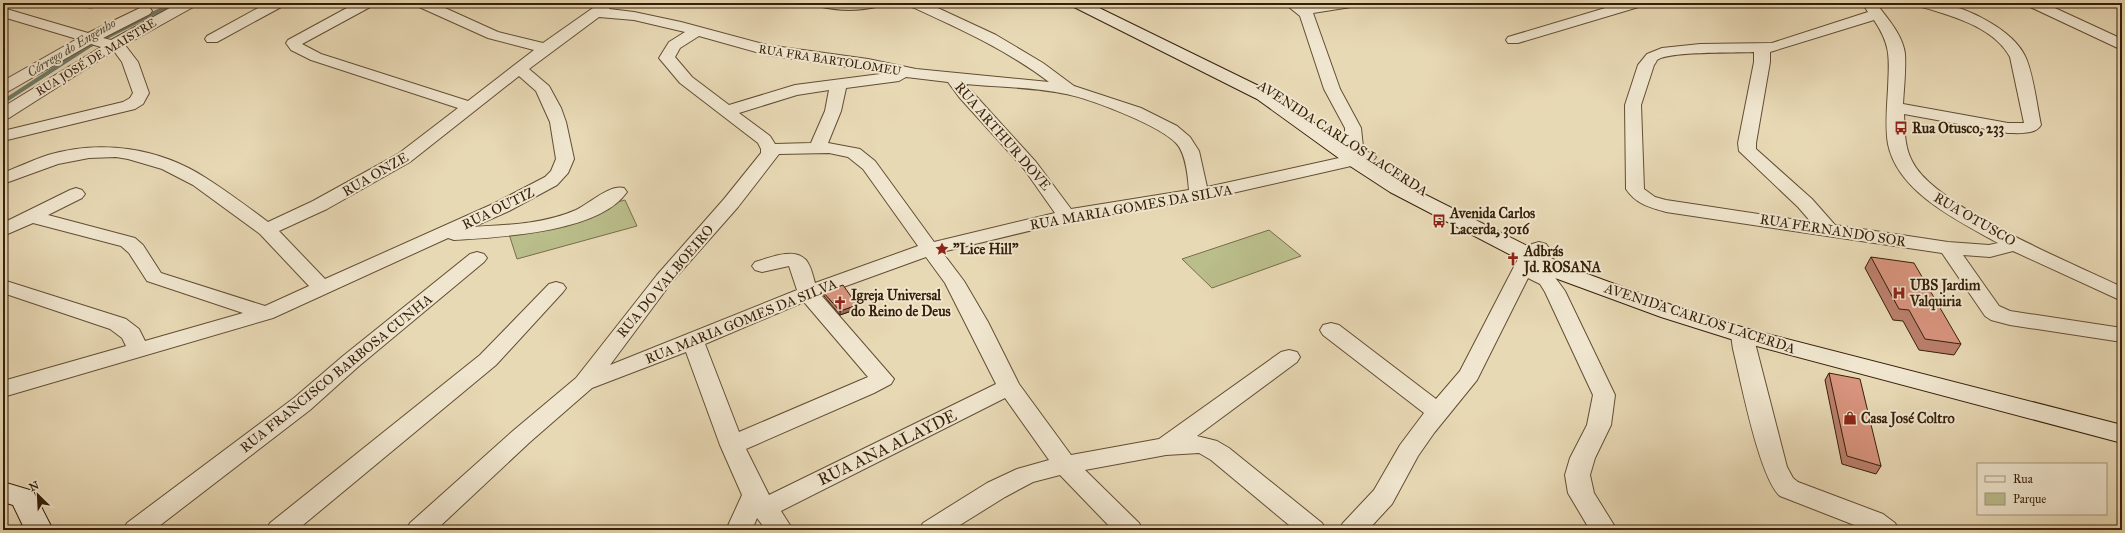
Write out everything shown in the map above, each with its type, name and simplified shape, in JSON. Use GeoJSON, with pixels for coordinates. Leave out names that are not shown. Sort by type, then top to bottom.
{"type":"FeatureCollection","features":[{"type":"Feature","properties":{"kind":"main road","name":"AVENIDA CARLOS LACERDA"},"geometry":{"type":"LineString","coordinates":[[1077,3],[1263,95],[1355,154]]}},
{"type":"Feature","properties":{"kind":"main road","name":"AVENIDA CARLOS LACERDA"},"geometry":{"type":"LineString","coordinates":[[1094,3],[1256,82],[1298,107],[1355,154],[1411,196],[1530,258],[1610,291],[1742,335],[2122,434]]}},
{"type":"Feature","properties":{"kind":"main road","name":"AVENIDA CARLOS LACERDA"},"geometry":{"type":"LineString","coordinates":[[1530,258],[1635,290],[1687,308],[1790,337],[2122,421]]}},
{"type":"Feature","properties":{"kind":"main road"},"geometry":{"type":"LineString","coordinates":[[3,492],[23,498],[39,530]]}},
{"type":"Feature","properties":{"kind":"street"},"geometry":{"type":"LineString","coordinates":[[3,87],[100,42],[161,3]]}},
{"type":"Feature","properties":{"kind":"street","name":"RUA JOSÉ DE MAISTRE"},"geometry":{"type":"LineString","coordinates":[[3,114],[63,74],[100,42],[145,25],[190,3]]}},
{"type":"Feature","properties":{"kind":"street"},"geometry":{"type":"LineString","coordinates":[[212,39],[278,3]]}},
{"type":"Feature","properties":{"kind":"street"},"geometry":{"type":"LineString","coordinates":[[422,3],[493,35],[546,48]]}},
{"type":"Feature","properties":{"kind":"street","name":"RUA ONZE"},"geometry":{"type":"LineString","coordinates":[[267,230],[320,205],[404,158],[546,48],[609,3]]}},
{"type":"Feature","properties":{"kind":"street"},"geometry":{"type":"LineString","coordinates":[[823,3],[848,6],[875,3]]}},
{"type":"Feature","properties":{"kind":"street"},"geometry":{"type":"LineString","coordinates":[[915,3],[990,38],[1038,66],[1068,89],[1135,112],[1171,130],[1184,141],[1190,151],[1198,183],[1199,194]]}},
{"type":"Feature","properties":{"kind":"street"},"geometry":{"type":"LineString","coordinates":[[1351,3],[1298,6],[1328,78],[1353,128],[1355,154]]}},
{"type":"Feature","properties":{"kind":"street"},"geometry":{"type":"LineString","coordinates":[[1593,3],[1608,12]]}},
{"type":"Feature","properties":{"kind":"street"},"geometry":{"type":"LineString","coordinates":[[1513,40],[1637,3]]}},
{"type":"Feature","properties":{"kind":"street"},"geometry":{"type":"LineString","coordinates":[[1895,107],[2008,128],[2025,128],[2033,125],[2018,57],[2011,45],[2000,35],[1981,24],[1924,3]]}},
{"type":"Feature","properties":{"kind":"street"},"geometry":{"type":"LineString","coordinates":[[2033,3],[2122,45]]}},
{"type":"Feature","properties":{"kind":"street"},"geometry":{"type":"LineString","coordinates":[[363,4],[294,43],[302,51],[322,60],[473,106]]}},
{"type":"Feature","properties":{"kind":"street"},"geometry":{"type":"LineString","coordinates":[[1827,228],[1805,203],[1748,151],[1747,143],[1762,62],[1762,48],[1783,45],[1872,9]]}},
{"type":"Feature","properties":{"kind":"street","name":"RUA OTUSCO"},"geometry":{"type":"LineString","coordinates":[[1872,9],[1890,33],[1897,53],[1895,107],[1897,144],[1903,162],[1919,185],[1964,216],[2015,244],[2122,295]]}},
{"type":"Feature","properties":{"kind":"street"},"geometry":{"type":"LineString","coordinates":[[3,12],[123,50],[130,62],[141,93],[135,103],[121,108],[3,136]]}},
{"type":"Feature","properties":{"kind":"street","name":"RUA FRA BARTOLOMEU"},"geometry":{"type":"LineString","coordinates":[[595,12],[634,16],[698,31],[740,44],[767,50],[868,64],[916,74],[1068,89]]}},
{"type":"Feature","properties":{"kind":"street"},"geometry":{"type":"LineString","coordinates":[[698,31],[674,45],[668,51],[667,58],[686,80],[764,140],[770,149],[818,147],[842,150],[862,158],[869,164],[929,249],[954,281],[977,322],[1009,387],[1066,465],[1098,500],[1130,530]]}},
{"type":"Feature","properties":{"kind":"street","name":"RUA FERNANDO SOR"},"geometry":{"type":"LineString","coordinates":[[1762,48],[1692,49],[1662,53],[1649,59],[1633,105],[1635,189],[1637,193],[1650,202],[1827,228],[1948,248],[1990,251],[2015,244]]}},
{"type":"Feature","properties":{"kind":"street","name":"RUA OUTIZ"},"geometry":{"type":"LineString","coordinates":[[3,389],[266,313],[442,234],[556,178],[562,167],[564,150],[554,108],[543,89],[520,69]]}},
{"type":"Feature","properties":{"kind":"street"},"geometry":{"type":"LineString","coordinates":[[728,111],[780,93],[839,83],[916,74]]}},
{"type":"Feature","properties":{"kind":"street","name":"RUA ARTHUR DOVE"},"geometry":{"type":"LineString","coordinates":[[953,77],[960,90],[988,118],[1052,192],[1066,216]]}},
{"type":"Feature","properties":{"kind":"street"},"geometry":{"type":"LineString","coordinates":[[818,147],[832,112],[839,83]]}},
{"type":"Feature","properties":{"kind":"street","name":"RUA DO VALBOEIRO"},"geometry":{"type":"LineString","coordinates":[[419,530],[522,436],[584,384],[664,280],[749,181],[770,154],[770,149]]}},
{"type":"Feature","properties":{"kind":"street"},"geometry":{"type":"LineString","coordinates":[[3,179],[60,158],[103,152],[130,154],[168,165],[199,181],[267,230],[323,288]]}},
{"type":"Feature","properties":{"kind":"street","name":"RUA MARIA GOMES DA SILVA"},"geometry":{"type":"LineString","coordinates":[[584,384],[808,293],[929,249],[1066,216],[1199,194],[1355,154]]}},
{"type":"Feature","properties":{"kind":"street"},"geometry":{"type":"LineString","coordinates":[[442,234],[536,228],[581,215],[604,204],[618,192]]}},
{"type":"Feature","properties":{"kind":"street"},"geometry":{"type":"LineString","coordinates":[[3,230],[76,194]]}},
{"type":"Feature","properties":{"kind":"street"},"geometry":{"type":"LineString","coordinates":[[30,216],[128,242],[135,247],[144,265],[154,277],[266,313]]}},
{"type":"Feature","properties":{"kind":"street"},"geometry":{"type":"LineString","coordinates":[[1948,248],[1992,311],[1998,315],[2122,335]]}},
{"type":"Feature","properties":{"kind":"street","name":"RUA FRANCISCO BARBOSA CUNHA"},"geometry":{"type":"LineString","coordinates":[[136,530],[302,404],[351,361],[477,258]]}},
{"type":"Feature","properties":{"kind":"street"},"geometry":{"type":"LineString","coordinates":[[1352,530],[1383,497],[1410,451],[1439,411],[1469,375],[1530,258],[1555,291],[1604,395],[1604,407],[1599,426],[1581,460],[1577,476],[1581,493],[1604,530]]}},
{"type":"Feature","properties":{"kind":"street"},"geometry":{"type":"LineString","coordinates":[[732,445],[866,388],[883,379],[858,353],[808,293],[798,263],[795,260],[762,266]]}},
{"type":"Feature","properties":{"kind":"street"},"geometry":{"type":"LineString","coordinates":[[3,286],[118,324],[131,334],[139,350]]}},
{"type":"Feature","properties":{"kind":"street"},"geometry":{"type":"LineString","coordinates":[[279,530],[488,360],[556,288]]}},
{"type":"Feature","properties":{"kind":"street"},"geometry":{"type":"LineString","coordinates":[[1331,330],[1425,403],[1439,411]]}},
{"type":"Feature","properties":{"kind":"street"},"geometry":{"type":"LineString","coordinates":[[1742,335],[1744,349],[1774,467],[1784,484],[1800,493],[1874,521],[1886,530]]}},
{"type":"Feature","properties":{"kind":"street"},"geometry":{"type":"LineString","coordinates":[[693,341],[732,445],[760,501],[780,530]]}},
{"type":"Feature","properties":{"kind":"street"},"geometry":{"type":"LineString","coordinates":[[1166,446],[1289,357]]}},
{"type":"Feature","properties":{"kind":"street","name":"RUA ANA ALAYDE"},"geometry":{"type":"LineString","coordinates":[[760,501],[1009,387]]}},
{"type":"Feature","properties":{"kind":"street"},"geometry":{"type":"LineString","coordinates":[[932,530],[990,494],[1026,475],[1066,465],[1166,446],[1192,444],[1209,447],[1313,530]]}},
{"type":"Feature","properties":{"kind":"street"},"geometry":{"type":"LineString","coordinates":[[738,530],[760,501]]}},
{"type":"Feature","properties":{"kind":"green space"},"geometry":{"type":"Polygon","coordinates":[[[625,200],[637,226],[517,259],[508,231],[625,200]]]}},
{"type":"Feature","properties":{"kind":"green space"},"geometry":{"type":"Polygon","coordinates":[[[1269,230],[1301,256],[1212,288],[1182,259],[1269,230]]]}},
{"type":"Feature","properties":{"kind":"building"},"geometry":{"type":"Polygon","coordinates":[[[1871,257],[1914,263],[1961,344],[1925,339],[1909,310],[1899,309],[1871,257]]]}},
{"type":"Feature","properties":{"kind":"building","name":"Igreja Universal do Reino de Deus"},"geometry":{"type":"Polygon","coordinates":[[[843,285],[857,305],[840,311],[823,292],[843,285]]]}},
{"type":"Feature","properties":{"kind":"building","name":"Casa José Coltro"},"geometry":{"type":"Polygon","coordinates":[[[1829,373],[1860,379],[1881,466],[1847,456],[1829,373]]]}},
{"type":"Feature","properties":{"kind":"waterway","name":"Córrego do Engenho"},"geometry":{"type":"LineString","coordinates":[[3,102],[89,46],[174,3]]}},
{"type":"Feature","properties":{"kind":"place","name":"Rua Otusco, 233"},"geometry":{"type":"Point","coordinates":[1901,128]}},
{"type":"Feature","properties":{"kind":"place","name":"Avenida Carlos Lacerda, 3016"},"geometry":{"type":"Point","coordinates":[1439,221]}},
{"type":"Feature","properties":{"kind":"place","name":"\"Lice Hill\""},"geometry":{"type":"Point","coordinates":[942,249]}},
{"type":"Feature","properties":{"kind":"place","name":"Adbrás Jd. ROSANA"},"geometry":{"type":"Point","coordinates":[1513,259]}},
{"type":"Feature","properties":{"kind":"place","name":"UBS Jardim Valquiria"},"geometry":{"type":"Point","coordinates":[1899,293]}},
{"type":"Feature","properties":{"kind":"place","name":"Igreja Universal do Reino de Deus"},"geometry":{"type":"Point","coordinates":[840,303]}},
{"type":"Feature","properties":{"kind":"place","name":"Casa José Coltro"},"geometry":{"type":"Point","coordinates":[1850,418]}}]}
